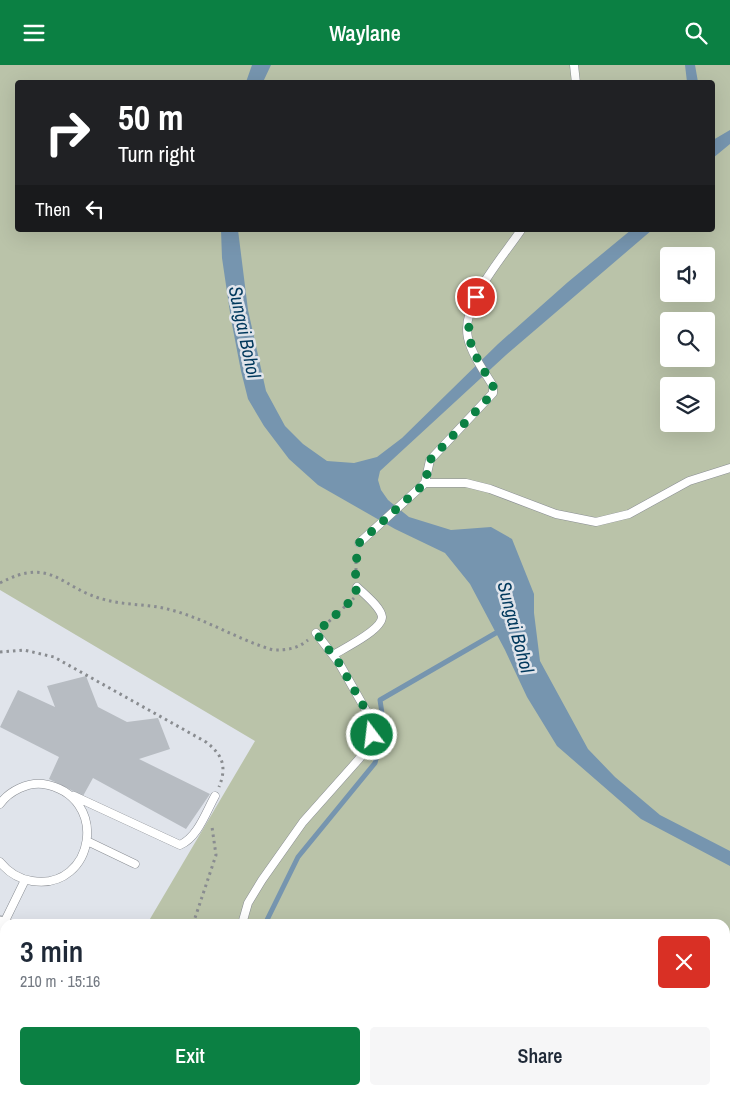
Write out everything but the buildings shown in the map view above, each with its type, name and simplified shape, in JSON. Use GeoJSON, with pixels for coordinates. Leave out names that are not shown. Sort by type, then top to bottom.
{"type":"FeatureCollection","features":[{"type":"Feature","properties":{"kind":"lane"},"geometry":{"type":"LineString","coordinates":[[574,65],[576,80]]}},
{"type":"Feature","properties":{"kind":"lane"},"geometry":{"type":"LineString","coordinates":[[359,543],[425,483],[430,460],[493,393],[493,386],[475,355],[468,338],[467,326],[476,297],[521,232]]}},
{"type":"Feature","properties":{"kind":"lane"},"geometry":{"type":"LineString","coordinates":[[425,483],[466,483],[490,489],[556,514],[596,521],[629,514],[689,481],[730,468]]}},
{"type":"Feature","properties":{"kind":"lane"},"geometry":{"type":"LineString","coordinates":[[332,655],[375,630],[381,623],[382,617],[379,611],[357,587]]}},
{"type":"Feature","properties":{"kind":"lane"},"geometry":{"type":"LineString","coordinates":[[243,919],[248,903],[262,881],[303,823],[359,759],[368,747],[372,735],[372,721],[332,655],[316,633]]}},
{"type":"Feature","properties":{"kind":"lane"},"geometry":{"type":"LineString","coordinates":[[0,804],[13,791],[26,786],[40,784],[53,786],[180,845],[188,841],[194,833],[215,796]]}},
{"type":"Feature","properties":{"kind":"lane"},"geometry":{"type":"LineString","coordinates":[[0,877],[2,865],[25,880],[45,881],[64,875],[75,866],[83,855],[88,827],[84,813],[77,801],[66,792]]}},
{"type":"Feature","properties":{"kind":"lane"},"geometry":{"type":"LineString","coordinates":[[87,841],[135,864]]}},
{"type":"Feature","properties":{"kind":"lane"},"geometry":{"type":"LineString","coordinates":[[7,919],[25,880]]}},
{"type":"Feature","properties":{"kind":"path"},"geometry":{"type":"LineString","coordinates":[[0,583],[22,573],[38,571],[51,574],[104,600],[162,608],[273,650],[289,651],[302,645],[354,598],[357,587],[356,562],[359,543]]}},
{"type":"Feature","properties":{"kind":"path"},"geometry":{"type":"LineString","coordinates":[[0,652],[24,650],[54,657],[206,743],[217,751],[223,760],[224,770],[215,796]]}},
{"type":"Feature","properties":{"kind":"path"},"geometry":{"type":"LineString","coordinates":[[195,919],[216,855],[212,824]]}},
{"type":"Feature","properties":{"kind":"green space"},"geometry":{"type":"Polygon","coordinates":[[[0,65],[730,65],[730,919],[150,919],[255,741],[0,590],[0,65]]]}},
{"type":"Feature","properties":{"kind":"water"},"geometry":{"type":"Polygon","coordinates":[[[252,65],[271,65],[264,80],[247,80],[252,65]]]}},
{"type":"Feature","properties":{"kind":"water"},"geometry":{"type":"Polygon","coordinates":[[[685,65],[695,65],[698,80],[687,80],[685,65]]]}},
{"type":"Feature","properties":{"kind":"water"},"geometry":{"type":"Polygon","coordinates":[[[730,130],[730,144],[715,156],[715,139],[730,130]]]}},
{"type":"Feature","properties":{"kind":"water","name":"Sungai Bohol"},"geometry":{"type":"Polygon","coordinates":[[[221,232],[238,232],[248,310],[266,391],[285,426],[303,444],[327,461],[354,463],[377,457],[402,438],[498,344],[629,232],[650,232],[506,355],[380,471],[378,480],[381,490],[388,500],[409,517],[451,530],[491,527],[512,539],[534,594],[534,613],[540,661],[588,749],[615,777],[660,815],[730,851],[730,866],[641,819],[557,746],[527,697],[505,650],[470,584],[445,553],[395,529],[318,485],[289,459],[264,426],[248,399],[231,319],[222,258],[221,232]]]}},
{"type":"Feature","properties":{"kind":"waterway","name":"Sungai Bohol"},"geometry":{"type":"LineString","coordinates":[[267,919],[298,857],[375,763],[384,727],[380,700],[501,630]]}},
{"type":"Feature","properties":{"kind":"route"},"geometry":{"type":"LineString","coordinates":[[372,735],[372,721],[354,693],[339,663],[316,633],[354,598],[357,587],[355,569],[359,543],[425,483],[430,460],[493,393],[493,386],[475,355],[468,338],[467,326],[476,297]]}}]}
